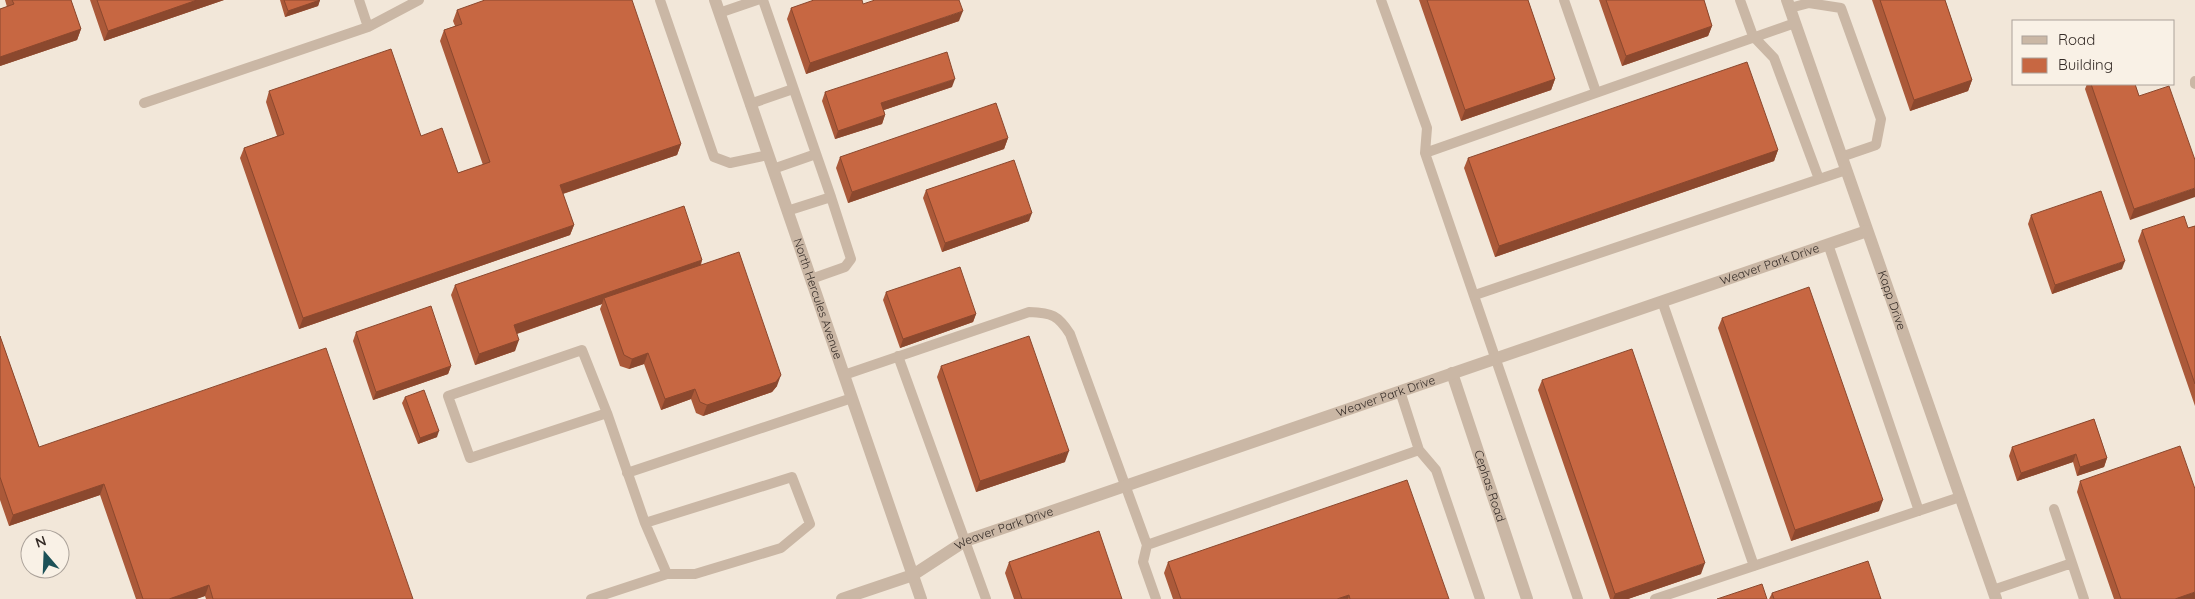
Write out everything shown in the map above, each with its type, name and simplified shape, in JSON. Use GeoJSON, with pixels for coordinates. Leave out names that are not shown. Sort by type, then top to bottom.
{"type":"FeatureCollection","features":[{"type":"Feature","properties":{"kind":"street","name":"North Hercules Avenue"},"geometry":{"type":"LineString","coordinates":[[715,0],[921,599]]}},
{"type":"Feature","properties":{"kind":"street","name":"Kapp Drive"},"geometry":{"type":"LineString","coordinates":[[1789,4],[1995,595]]}},
{"type":"Feature","properties":{"kind":"street","name":"Weaver Park Drive"},"geometry":{"type":"LineString","coordinates":[[842,599],[913,574],[965,541],[1867,231]]}},
{"type":"Feature","properties":{"kind":"street","name":"Cephas Road"},"geometry":{"type":"LineString","coordinates":[[1452,373],[1527,599]]}},
{"type":"Feature","properties":{"kind":"lane"},"geometry":{"type":"LineString","coordinates":[[359,0],[368,27]]}},
{"type":"Feature","properties":{"kind":"lane"},"geometry":{"type":"LineString","coordinates":[[144,103],[368,27],[419,0]]}},
{"type":"Feature","properties":{"kind":"lane"},"geometry":{"type":"LineString","coordinates":[[660,0],[714,157],[730,163],[768,155]]}},
{"type":"Feature","properties":{"kind":"lane"},"geometry":{"type":"LineString","coordinates":[[719,13],[757,0]]}},
{"type":"Feature","properties":{"kind":"lane"},"geometry":{"type":"LineString","coordinates":[[762,0],[851,259],[845,268],[811,279]]}},
{"type":"Feature","properties":{"kind":"lane"},"geometry":{"type":"LineString","coordinates":[[1381,0],[1427,128],[1425,153],[1578,599]]}},
{"type":"Feature","properties":{"kind":"lane"},"geometry":{"type":"LineString","coordinates":[[1564,0],[1596,92]]}},
{"type":"Feature","properties":{"kind":"lane"},"geometry":{"type":"LineString","coordinates":[[1740,0],[1753,36],[1774,58],[1819,179]]}},
{"type":"Feature","properties":{"kind":"lane"},"geometry":{"type":"LineString","coordinates":[[1789,4],[1809,3],[1841,8],[1881,119],[1876,145],[1841,157]]}},
{"type":"Feature","properties":{"kind":"lane"},"geometry":{"type":"LineString","coordinates":[[1425,153],[1753,36],[1795,23]]}},
{"type":"Feature","properties":{"kind":"lane"},"geometry":{"type":"LineString","coordinates":[[750,104],[793,89]]}},
{"type":"Feature","properties":{"kind":"lane"},"geometry":{"type":"LineString","coordinates":[[773,169],[816,154]]}},
{"type":"Feature","properties":{"kind":"lane"},"geometry":{"type":"LineString","coordinates":[[1475,296],[1846,170]]}},
{"type":"Feature","properties":{"kind":"lane"},"geometry":{"type":"LineString","coordinates":[[787,211],[830,197]]}},
{"type":"Feature","properties":{"kind":"lane"},"geometry":{"type":"LineString","coordinates":[[1828,244],[1919,511]]}},
{"type":"Feature","properties":{"kind":"lane"},"geometry":{"type":"LineString","coordinates":[[1662,300],[1754,566]]}},
{"type":"Feature","properties":{"kind":"lane"},"geometry":{"type":"LineString","coordinates":[[844,375],[1029,312],[1048,313],[1061,320],[1070,334],[1147,545],[1143,562],[1156,599]]}},
{"type":"Feature","properties":{"kind":"lane"},"geometry":{"type":"LineString","coordinates":[[607,413],[470,458],[448,396],[582,350],[607,413],[645,523],[667,574]]}},
{"type":"Feature","properties":{"kind":"lane"},"geometry":{"type":"LineString","coordinates":[[898,356],[986,599]]}},
{"type":"Feature","properties":{"kind":"lane"},"geometry":{"type":"LineString","coordinates":[[1400,391],[1419,450],[1436,470],[1480,599]]}},
{"type":"Feature","properties":{"kind":"lane"},"geometry":{"type":"LineString","coordinates":[[627,473],[852,398]]}},
{"type":"Feature","properties":{"kind":"lane"},"geometry":{"type":"LineString","coordinates":[[1147,545],[1419,450]]}},
{"type":"Feature","properties":{"kind":"lane"},"geometry":{"type":"LineString","coordinates":[[591,599],[667,574],[695,574],[781,548],[810,524],[792,477],[645,523]]}},
{"type":"Feature","properties":{"kind":"lane"},"geometry":{"type":"LineString","coordinates":[[1655,599],[1960,497]]}},
{"type":"Feature","properties":{"kind":"lane"},"geometry":{"type":"LineString","coordinates":[[2054,509],[2084,599]]}},
{"type":"Feature","properties":{"kind":"lane"},"geometry":{"type":"LineString","coordinates":[[1995,595],[2072,563]]}},
{"type":"Feature","properties":{"kind":"building"},"geometry":{"type":"Polygon","coordinates":[[[12,0],[71,0],[81,29],[0,57],[0,9],[14,4],[12,0]]]}},
{"type":"Feature","properties":{"kind":"building"},"geometry":{"type":"Polygon","coordinates":[[[97,0],[197,0],[108,31],[97,0]]]}},
{"type":"Feature","properties":{"kind":"building"},"geometry":{"type":"Polygon","coordinates":[[[284,0],[320,0],[288,11],[284,0]]]}},
{"type":"Feature","properties":{"kind":"building"},"geometry":{"type":"Polygon","coordinates":[[[485,0],[632,0],[681,144],[560,185],[574,225],[303,318],[244,148],[284,134],[269,91],[391,49],[421,136],[442,128],[458,173],[490,162],[444,30],[462,24],[457,10],[485,0]]]}},
{"type":"Feature","properties":{"kind":"building"},"geometry":{"type":"Polygon","coordinates":[[[814,0],[862,0],[863,4],[875,0],[959,0],[963,11],[810,63],[791,8],[814,0]]]}},
{"type":"Feature","properties":{"kind":"building"},"geometry":{"type":"Polygon","coordinates":[[[1427,0],[1528,0],[1555,79],[1465,110],[1427,0]]]}},
{"type":"Feature","properties":{"kind":"building"},"geometry":{"type":"Polygon","coordinates":[[[1606,0],[1704,0],[1712,26],[1626,56],[1606,0]]]}},
{"type":"Feature","properties":{"kind":"building"},"geometry":{"type":"Polygon","coordinates":[[[1880,0],[1945,0],[1972,80],[1914,100],[1880,0]]]}},
{"type":"Feature","properties":{"kind":"building"},"geometry":{"type":"Polygon","coordinates":[[[947,52],[955,79],[881,103],[885,115],[838,131],[825,92],[947,52]]]}},
{"type":"Feature","properties":{"kind":"building"},"geometry":{"type":"Polygon","coordinates":[[[1747,62],[1778,150],[1499,246],[1468,158],[1747,62]]]}},
{"type":"Feature","properties":{"kind":"building"},"geometry":{"type":"Polygon","coordinates":[[[2091,85],[2135,85],[2139,96],[2169,86],[2195,160],[2195,188],[2134,209],[2091,85]]]}},
{"type":"Feature","properties":{"kind":"building"},"geometry":{"type":"Polygon","coordinates":[[[996,103],[1008,138],[852,192],[840,157],[996,103]]]}},
{"type":"Feature","properties":{"kind":"building"},"geometry":{"type":"Polygon","coordinates":[[[1014,160],[1032,213],[945,243],[926,190],[1014,160]]]}},
{"type":"Feature","properties":{"kind":"building"},"geometry":{"type":"Polygon","coordinates":[[[2101,191],[2125,261],[2055,285],[2031,215],[2101,191]]]}},
{"type":"Feature","properties":{"kind":"building"},"geometry":{"type":"Polygon","coordinates":[[[684,206],[702,260],[514,325],[519,340],[479,354],[455,285],[684,206]]]}},
{"type":"Feature","properties":{"kind":"building"},"geometry":{"type":"Polygon","coordinates":[[[2184,216],[2188,228],[2195,226],[2195,384],[2142,230],[2184,216]]]}},
{"type":"Feature","properties":{"kind":"building"},"geometry":{"type":"Polygon","coordinates":[[[739,252],[781,375],[776,382],[707,405],[700,402],[695,389],[665,399],[648,353],[632,359],[624,355],[604,298],[739,252]]]}},
{"type":"Feature","properties":{"kind":"building"},"geometry":{"type":"Polygon","coordinates":[[[960,267],[976,314],[903,339],[886,292],[960,267]]]}},
{"type":"Feature","properties":{"kind":"building"},"geometry":{"type":"Polygon","coordinates":[[[1809,287],[1883,500],[1795,530],[1722,318],[1809,287]]]}},
{"type":"Feature","properties":{"kind":"building"},"geometry":{"type":"Polygon","coordinates":[[[431,306],[451,366],[376,392],[356,332],[431,306]]]}},
{"type":"Feature","properties":{"kind":"building"},"geometry":{"type":"Polygon","coordinates":[[[0,336],[39,447],[326,348],[413,599],[213,599],[209,585],[169,599],[143,599],[104,484],[13,515],[0,477],[0,336]]]}},
{"type":"Feature","properties":{"kind":"building"},"geometry":{"type":"Polygon","coordinates":[[[1029,336],[1069,451],[980,481],[941,366],[1029,336]]]}},
{"type":"Feature","properties":{"kind":"building"},"geometry":{"type":"Polygon","coordinates":[[[1632,349],[1705,563],[1615,594],[1542,380],[1632,349]]]}},
{"type":"Feature","properties":{"kind":"building"},"geometry":{"type":"Polygon","coordinates":[[[424,390],[439,431],[420,438],[405,397],[424,390]]]}},
{"type":"Feature","properties":{"kind":"building"},"geometry":{"type":"Polygon","coordinates":[[[2094,419],[2107,458],[2080,467],[2076,454],[2021,473],[2012,447],[2094,419]]]}},
{"type":"Feature","properties":{"kind":"building"},"geometry":{"type":"Polygon","coordinates":[[[2180,446],[2195,489],[2195,592],[2175,599],[2121,599],[2080,481],[2180,446]]]}},
{"type":"Feature","properties":{"kind":"building"},"geometry":{"type":"Polygon","coordinates":[[[1407,480],[1449,599],[1350,599],[1349,595],[1337,599],[1181,599],[1168,562],[1407,480]]]}},
{"type":"Feature","properties":{"kind":"building"},"geometry":{"type":"Polygon","coordinates":[[[1099,531],[1122,599],[1022,599],[1009,562],[1099,531]]]}},
{"type":"Feature","properties":{"kind":"building"},"geometry":{"type":"Polygon","coordinates":[[[1868,561],[1881,599],[1774,599],[1772,593],[1868,561]]]}},
{"type":"Feature","properties":{"kind":"building"},"geometry":{"type":"Polygon","coordinates":[[[1762,584],[1767,599],[1717,599],[1762,584]]]}}]}
